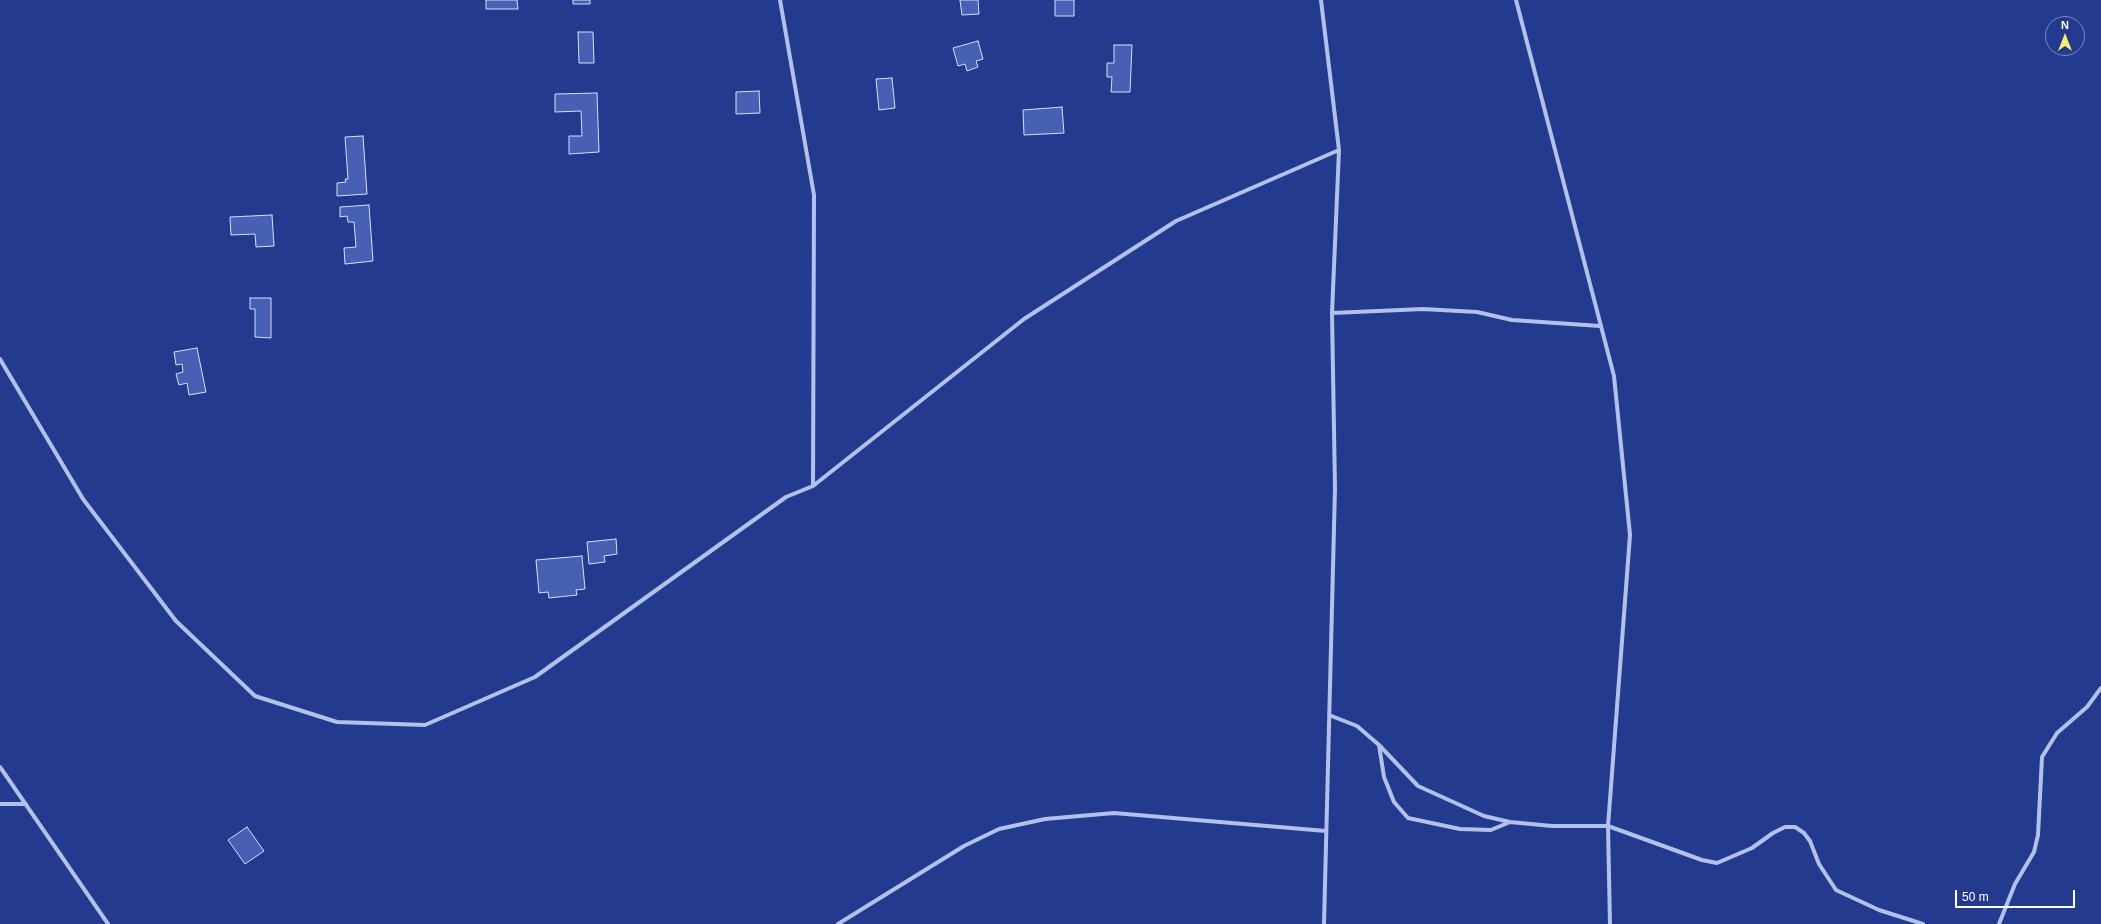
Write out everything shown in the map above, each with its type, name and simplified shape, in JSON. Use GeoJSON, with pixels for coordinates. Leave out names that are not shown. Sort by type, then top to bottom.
{"type":"FeatureCollection","features":[{"type":"Feature","properties":{"kind":"street"},"geometry":{"type":"LineString","coordinates":[[780,0],[814,195],[813,486]]}},
{"type":"Feature","properties":{"kind":"street"},"geometry":{"type":"LineString","coordinates":[[1321,0],[1339,150],[1332,313],[1335,488],[1324,924]]}},
{"type":"Feature","properties":{"kind":"street"},"geometry":{"type":"LineString","coordinates":[[1516,0],[1614,376],[1630,535],[1608,826],[1610,924]]}},
{"type":"Feature","properties":{"kind":"street"},"geometry":{"type":"LineString","coordinates":[[0,359],[83,499],[176,621],[255,696],[337,722],[425,725],[535,677],[786,497],[813,486],[1024,319],[1176,221],[1339,150]]}},
{"type":"Feature","properties":{"kind":"street"},"geometry":{"type":"LineString","coordinates":[[1332,313],[1423,309],[1477,312],[1512,320],[1600,326]]}},
{"type":"Feature","properties":{"kind":"street"},"geometry":{"type":"LineString","coordinates":[[1999,924],[2015,884],[2034,852],[2038,836],[2042,757],[2049,743],[2057,733],[2087,707],[2101,688]]}},
{"type":"Feature","properties":{"kind":"street"},"geometry":{"type":"LineString","coordinates":[[1329,714],[1358,726],[1379,745],[1418,786],[1484,816],[1510,822],[1552,826],[1608,826],[1702,860],[1717,863],[1742,853],[1779,830],[1785,828],[1796,828],[1807,837],[1819,864],[1836,890],[1879,910],[1923,924]]}},
{"type":"Feature","properties":{"kind":"street"},"geometry":{"type":"LineString","coordinates":[[1379,745],[1384,777],[1394,802],[1408,818],[1460,828],[1491,830],[1510,822]]}},
{"type":"Feature","properties":{"kind":"street"},"geometry":{"type":"LineString","coordinates":[[0,767],[108,924]]}},
{"type":"Feature","properties":{"kind":"street"},"geometry":{"type":"LineString","coordinates":[[0,804],[26,804]]}},
{"type":"Feature","properties":{"kind":"street"},"geometry":{"type":"LineString","coordinates":[[838,924],[964,846],[999,828],[1045,819],[1114,813],[1326,831]]}},
{"type":"Feature","properties":{"kind":"building"},"geometry":{"type":"Polygon","coordinates":[[[486,0],[517,0],[518,9],[486,9],[486,0]]]}},
{"type":"Feature","properties":{"kind":"building"},"geometry":{"type":"Polygon","coordinates":[[[573,0],[590,0],[590,4],[573,4],[573,0]]]}},
{"type":"Feature","properties":{"kind":"building"},"geometry":{"type":"Polygon","coordinates":[[[960,0],[978,0],[979,14],[962,15],[960,0]]]}},
{"type":"Feature","properties":{"kind":"building"},"geometry":{"type":"Polygon","coordinates":[[[1055,0],[1074,0],[1074,16],[1055,16],[1055,0]]]}},
{"type":"Feature","properties":{"kind":"building"},"geometry":{"type":"Polygon","coordinates":[[[578,32],[593,32],[594,63],[579,63],[578,32]]]}},
{"type":"Feature","properties":{"kind":"building"},"geometry":{"type":"Polygon","coordinates":[[[978,41],[983,59],[976,61],[978,67],[967,71],[965,64],[958,66],[953,48],[978,41]]]}},
{"type":"Feature","properties":{"kind":"building"},"geometry":{"type":"Polygon","coordinates":[[[1114,45],[1132,45],[1130,92],[1111,92],[1112,77],[1107,77],[1107,63],[1114,63],[1114,45]]]}},
{"type":"Feature","properties":{"kind":"building"},"geometry":{"type":"Polygon","coordinates":[[[892,78],[895,108],[879,110],[876,79],[892,78]]]}},
{"type":"Feature","properties":{"kind":"building"},"geometry":{"type":"Polygon","coordinates":[[[759,91],[760,113],[736,114],[736,92],[759,91]]]}},
{"type":"Feature","properties":{"kind":"building"},"geometry":{"type":"Polygon","coordinates":[[[597,93],[599,152],[569,154],[569,136],[582,136],[581,111],[555,112],[555,94],[597,93]]]}},
{"type":"Feature","properties":{"kind":"building"},"geometry":{"type":"Polygon","coordinates":[[[1062,107],[1064,133],[1024,135],[1023,110],[1062,107]]]}},
{"type":"Feature","properties":{"kind":"building"},"geometry":{"type":"Polygon","coordinates":[[[363,136],[367,194],[337,196],[337,183],[346,182],[345,179],[348,179],[345,137],[363,136]]]}},
{"type":"Feature","properties":{"kind":"building"},"geometry":{"type":"Polygon","coordinates":[[[369,205],[373,261],[345,264],[344,248],[356,247],[354,222],[348,222],[347,216],[340,217],[340,207],[369,205]]]}},
{"type":"Feature","properties":{"kind":"building"},"geometry":{"type":"Polygon","coordinates":[[[272,215],[274,246],[256,247],[255,234],[231,235],[230,217],[272,215]]]}},
{"type":"Feature","properties":{"kind":"building"},"geometry":{"type":"Polygon","coordinates":[[[250,298],[271,298],[271,338],[255,337],[255,309],[250,309],[250,298]]]}},
{"type":"Feature","properties":{"kind":"building"},"geometry":{"type":"Polygon","coordinates":[[[197,348],[206,392],[189,395],[187,383],[179,385],[176,374],[183,372],[182,364],[176,365],[174,352],[197,348]]]}},
{"type":"Feature","properties":{"kind":"building"},"geometry":{"type":"Polygon","coordinates":[[[616,539],[617,554],[604,556],[605,562],[589,564],[587,542],[616,539]]]}},
{"type":"Feature","properties":{"kind":"building"},"geometry":{"type":"Polygon","coordinates":[[[582,556],[585,589],[576,590],[577,595],[549,598],[548,592],[539,593],[536,560],[582,556]]]}},
{"type":"Feature","properties":{"kind":"building"},"geometry":{"type":"Polygon","coordinates":[[[247,827],[264,851],[245,864],[228,840],[247,827]]]}}]}
